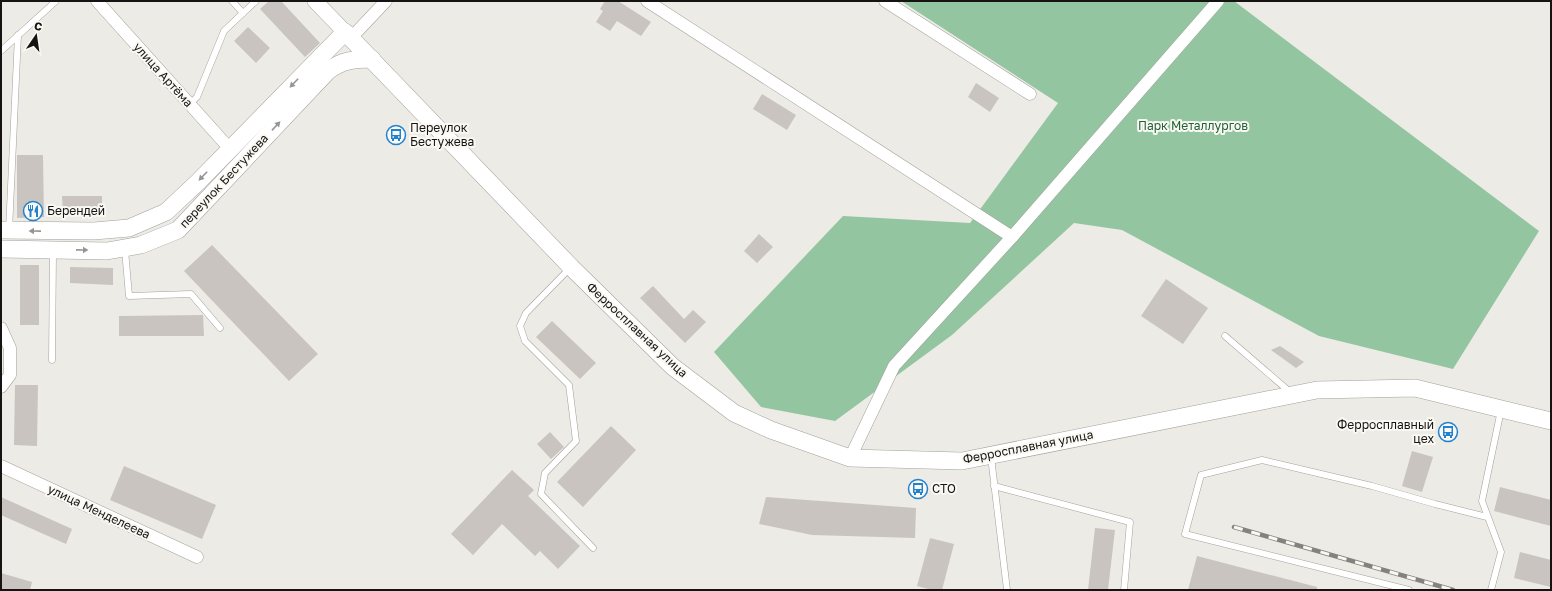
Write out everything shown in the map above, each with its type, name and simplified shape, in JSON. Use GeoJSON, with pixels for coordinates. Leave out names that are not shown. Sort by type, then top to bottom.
{"type":"FeatureCollection","features":[{"type":"Feature","properties":{"kind":"main road","name":"Ферросплавная улица"},"geometry":{"type":"LineString","coordinates":[[348,35],[571,267],[673,367],[734,413],[771,430],[850,458],[962,461],[1317,390],[1415,388],[1551,421]]}},
{"type":"Feature","properties":{"kind":"main road","name":"переулок Бестужева"},"geometry":{"type":"LineString","coordinates":[[5,230],[94,231],[129,228],[166,212],[348,35]]}},
{"type":"Feature","properties":{"kind":"main road","name":"переулок Бестужева"},"geometry":{"type":"LineString","coordinates":[[1,249],[107,251],[125,248],[160,238],[178,230],[328,71],[338,64],[348,60],[372,59]]}},
{"type":"Feature","properties":{"kind":"street","name":"улица Артёма"},"geometry":{"type":"LineString","coordinates":[[97,1],[230,149]]}},
{"type":"Feature","properties":{"kind":"street","name":"Ферросплавная улица"},"geometry":{"type":"LineString","coordinates":[[315,1],[348,35]]}},
{"type":"Feature","properties":{"kind":"street"},"geometry":{"type":"LineString","coordinates":[[348,35],[386,1]]}},
{"type":"Feature","properties":{"kind":"street"},"geometry":{"type":"LineString","coordinates":[[647,1],[1012,237]]}},
{"type":"Feature","properties":{"kind":"street"},"geometry":{"type":"LineString","coordinates":[[885,1],[1030,94]]}},
{"type":"Feature","properties":{"kind":"street"},"geometry":{"type":"LineString","coordinates":[[850,458],[894,366],[1012,237],[1218,1]]}},
{"type":"Feature","properties":{"kind":"street"},"geometry":{"type":"LineString","coordinates":[[1,328],[10,348],[10,375],[1,387]]}},
{"type":"Feature","properties":{"kind":"street","name":"улица Менделеева"},"geometry":{"type":"LineString","coordinates":[[1,466],[197,557]]}},
{"type":"Feature","properties":{"kind":"lane"},"geometry":{"type":"LineString","coordinates":[[1,51],[56,1]]}},
{"type":"Feature","properties":{"kind":"lane"},"geometry":{"type":"LineString","coordinates":[[232,1],[243,13]]}},
{"type":"Feature","properties":{"kind":"lane"},"geometry":{"type":"LineString","coordinates":[[190,104],[197,97],[224,31],[256,1]]}},
{"type":"Feature","properties":{"kind":"lane"},"geometry":{"type":"LineString","coordinates":[[5,230],[18,35]]}},
{"type":"Feature","properties":{"kind":"lane"},"geometry":{"type":"LineString","coordinates":[[125,248],[129,296],[191,294],[220,328]]}},
{"type":"Feature","properties":{"kind":"lane"},"geometry":{"type":"LineString","coordinates":[[52,360],[53,250]]}},
{"type":"Feature","properties":{"kind":"lane"},"geometry":{"type":"LineString","coordinates":[[571,267],[526,313],[520,326],[525,341],[569,385],[576,441],[545,473],[541,494],[593,548]]}},
{"type":"Feature","properties":{"kind":"lane"},"geometry":{"type":"LineString","coordinates":[[1225,336],[1293,395]]}},
{"type":"Feature","properties":{"kind":"lane"},"geometry":{"type":"LineString","coordinates":[[1491,590],[1501,552],[1482,501],[1502,409]]}},
{"type":"Feature","properties":{"kind":"lane"},"geometry":{"type":"LineString","coordinates":[[991,455],[1007,590]]}},
{"type":"Feature","properties":{"kind":"lane"},"geometry":{"type":"LineString","coordinates":[[1409,590],[1185,534],[1201,475],[1262,460],[1372,486],[1487,517]]}},
{"type":"Feature","properties":{"kind":"lane"},"geometry":{"type":"LineString","coordinates":[[994,486],[1130,522],[1124,590]]}},
{"type":"Feature","properties":{"kind":"green space","name":"Парк Металлургов"},"geometry":{"type":"Polygon","coordinates":[[[901,1],[1234,1],[1539,231],[1453,369],[1319,336],[1122,230],[1074,223],[952,335],[835,421],[761,407],[714,352],[843,216],[970,223],[1058,103],[901,1]]]}},
{"type":"Feature","properties":{"kind":"building"},"geometry":{"type":"Polygon","coordinates":[[[269,1],[281,1],[320,43],[305,57],[260,9],[269,1]]]}},
{"type":"Feature","properties":{"kind":"building"},"geometry":{"type":"Polygon","coordinates":[[[605,1],[618,1],[651,22],[641,36],[617,21],[610,31],[596,22],[603,11],[600,9],[605,1]]]}},
{"type":"Feature","properties":{"kind":"building"},"geometry":{"type":"Polygon","coordinates":[[[248,27],[270,48],[256,63],[234,41],[248,27]]]}},
{"type":"Feature","properties":{"kind":"building"},"geometry":{"type":"Polygon","coordinates":[[[976,83],[999,98],[990,112],[968,97],[976,83]]]}},
{"type":"Feature","properties":{"kind":"building"},"geometry":{"type":"Polygon","coordinates":[[[762,94],[796,115],[787,130],[753,109],[762,94]]]}},
{"type":"Feature","properties":{"kind":"building"},"geometry":{"type":"Polygon","coordinates":[[[17,155],[43,155],[44,217],[17,218],[17,155]]]}},
{"type":"Feature","properties":{"kind":"building"},"geometry":{"type":"Polygon","coordinates":[[[62,196],[102,196],[102,215],[63,215],[62,196]]]}},
{"type":"Feature","properties":{"kind":"building"},"geometry":{"type":"Polygon","coordinates":[[[759,234],[773,247],[757,263],[744,251],[759,234]]]}},
{"type":"Feature","properties":{"kind":"building"},"geometry":{"type":"Polygon","coordinates":[[[212,245],[318,354],[289,381],[184,271],[212,245]]]}},
{"type":"Feature","properties":{"kind":"building"},"geometry":{"type":"Polygon","coordinates":[[[20,265],[39,265],[39,325],[20,325],[20,265]]]}},
{"type":"Feature","properties":{"kind":"building"},"geometry":{"type":"Polygon","coordinates":[[[70,267],[113,268],[113,285],[70,283],[70,267]]]}},
{"type":"Feature","properties":{"kind":"building"},"geometry":{"type":"Polygon","coordinates":[[[1166,279],[1208,308],[1183,344],[1141,316],[1166,279]]]}},
{"type":"Feature","properties":{"kind":"building"},"geometry":{"type":"Polygon","coordinates":[[[653,286],[684,319],[693,310],[706,322],[685,343],[640,298],[653,286]]]}},
{"type":"Feature","properties":{"kind":"building"},"geometry":{"type":"Polygon","coordinates":[[[203,315],[204,336],[119,336],[119,316],[203,315]]]}},
{"type":"Feature","properties":{"kind":"building"},"geometry":{"type":"Polygon","coordinates":[[[552,321],[596,363],[580,379],[536,337],[552,321]]]}},
{"type":"Feature","properties":{"kind":"building"},"geometry":{"type":"Polygon","coordinates":[[[1280,346],[1304,362],[1296,368],[1271,350],[1280,346]]]}},
{"type":"Feature","properties":{"kind":"building"},"geometry":{"type":"Polygon","coordinates":[[[15,385],[38,385],[37,446],[14,445],[15,385]]]}},
{"type":"Feature","properties":{"kind":"building"},"geometry":{"type":"Polygon","coordinates":[[[611,426],[636,450],[583,507],[557,482],[611,426]]]}},
{"type":"Feature","properties":{"kind":"building"},"geometry":{"type":"Polygon","coordinates":[[[550,432],[564,447],[551,459],[537,444],[550,432]]]}},
{"type":"Feature","properties":{"kind":"building"},"geometry":{"type":"Polygon","coordinates":[[[1412,451],[1433,457],[1422,492],[1402,486],[1412,451]]]}},
{"type":"Feature","properties":{"kind":"building"},"geometry":{"type":"Polygon","coordinates":[[[124,466],[216,505],[202,539],[110,500],[124,466]]]}},
{"type":"Feature","properties":{"kind":"building"},"geometry":{"type":"Polygon","coordinates":[[[512,470],[534,490],[528,496],[580,546],[558,569],[540,551],[535,556],[502,524],[473,555],[451,534],[512,470]]]}},
{"type":"Feature","properties":{"kind":"building"},"geometry":{"type":"Polygon","coordinates":[[[1500,487],[1551,500],[1551,526],[1494,511],[1500,487]]]}},
{"type":"Feature","properties":{"kind":"building"},"geometry":{"type":"Polygon","coordinates":[[[1,497],[72,529],[66,544],[1,515],[1,497]]]}},
{"type":"Feature","properties":{"kind":"building"},"geometry":{"type":"Polygon","coordinates":[[[766,497],[916,508],[915,538],[812,535],[759,524],[766,497]]]}},
{"type":"Feature","properties":{"kind":"building"},"geometry":{"type":"Polygon","coordinates":[[[1095,528],[1115,530],[1108,590],[1088,590],[1095,528]]]}},
{"type":"Feature","properties":{"kind":"building"},"geometry":{"type":"Polygon","coordinates":[[[930,538],[954,544],[942,590],[932,590],[917,586],[930,538]]]}},
{"type":"Feature","properties":{"kind":"building"},"geometry":{"type":"Polygon","coordinates":[[[1520,552],[1551,560],[1551,587],[1514,578],[1520,552]]]}},
{"type":"Feature","properties":{"kind":"building"},"geometry":{"type":"Polygon","coordinates":[[[1197,556],[1317,587],[1317,590],[1188,590],[1197,556]]]}},
{"type":"Feature","properties":{"kind":"building"},"geometry":{"type":"Polygon","coordinates":[[[1,573],[32,582],[30,590],[1,590],[1,573]]]}},
{"type":"Feature","properties":{"kind":"railway"},"geometry":{"type":"LineString","coordinates":[[1234,527],[1453,590]]}},
{"type":"Feature","properties":{"kind":"place","name":"Переулок Бестужева"},"geometry":{"type":"Point","coordinates":[396,135]}},
{"type":"Feature","properties":{"kind":"place","name":"Берендей"},"geometry":{"type":"Point","coordinates":[33,211]}},
{"type":"Feature","properties":{"kind":"place","name":"Ферросплавный цех"},"geometry":{"type":"Point","coordinates":[1448,432]}},
{"type":"Feature","properties":{"kind":"place","name":"СТО"},"geometry":{"type":"Point","coordinates":[918,489]}}]}
